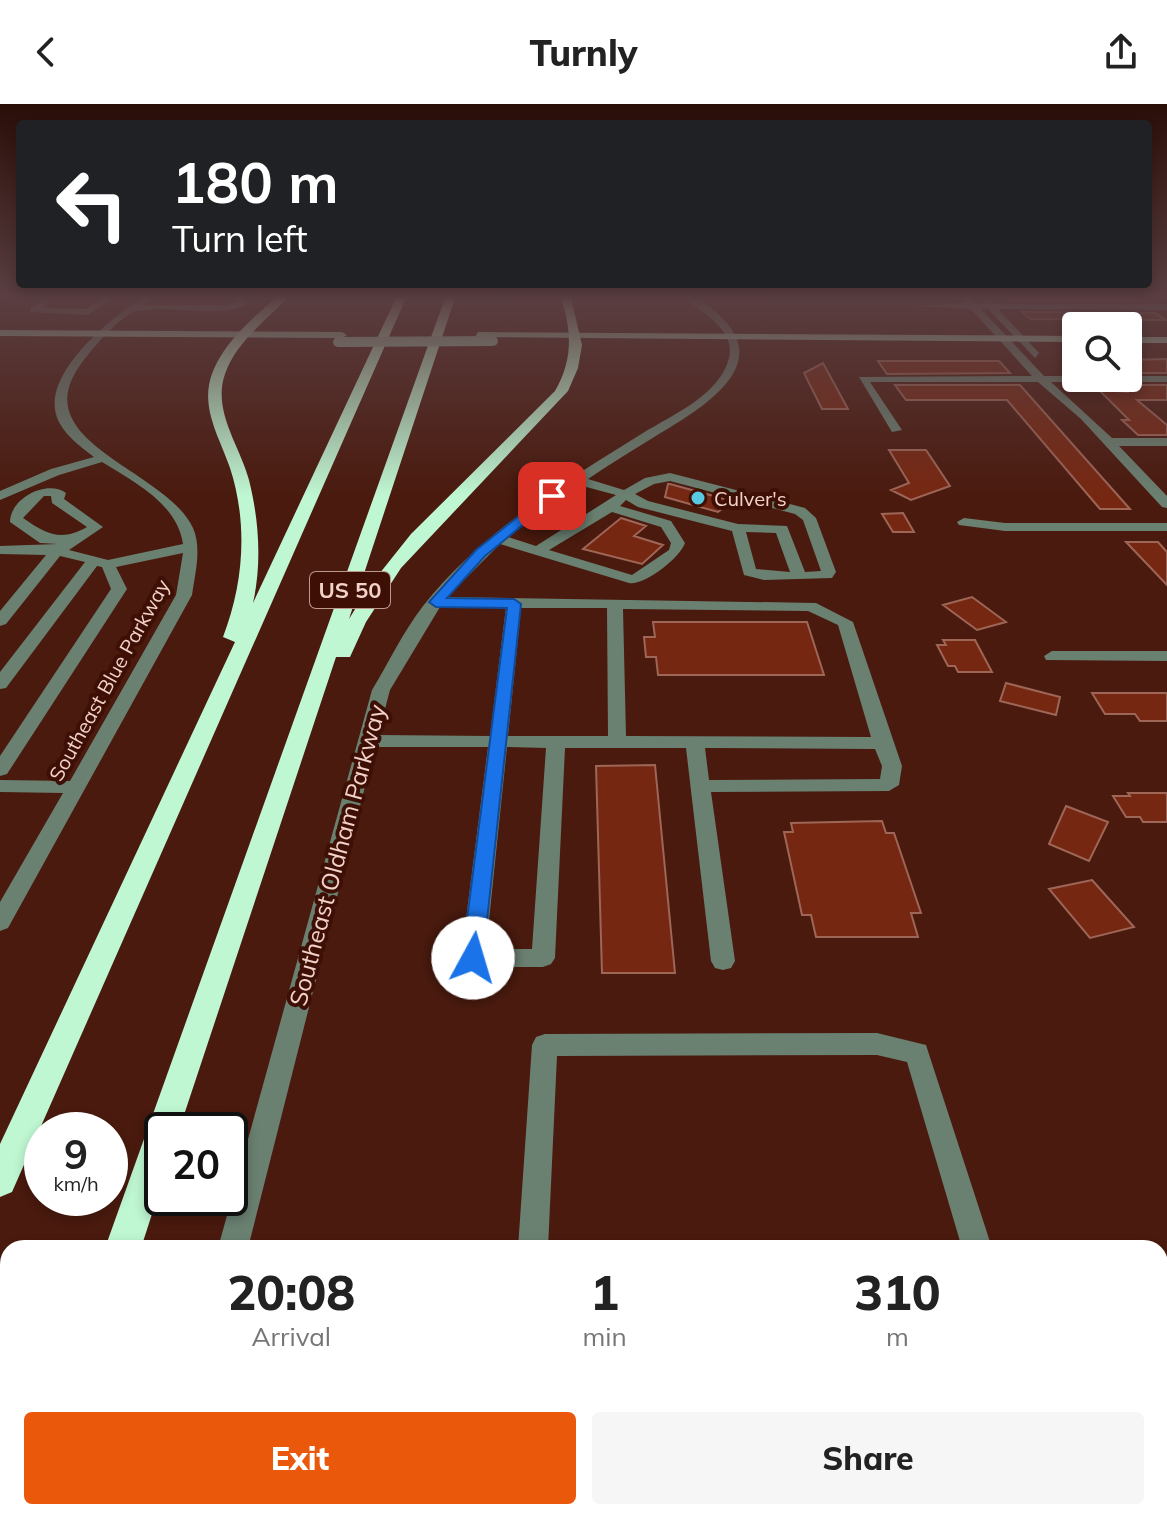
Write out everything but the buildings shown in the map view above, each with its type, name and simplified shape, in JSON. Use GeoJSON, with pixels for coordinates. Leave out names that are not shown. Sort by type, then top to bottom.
{"type":"FeatureCollection","features":[{"type":"Feature","properties":{"kind":"highway"},"geometry":{"type":"LineString","coordinates":[[224,691],[217,676],[239,624],[248,591],[251,553],[242,481],[231,445],[217,417],[215,394],[218,375],[225,364]]}},
{"type":"Feature","properties":{"kind":"highway","name":"US 50"},"geometry":{"type":"LineString","coordinates":[[0,1181],[371,364]]}},
{"type":"Feature","properties":{"kind":"highway","name":"US 50"},"geometry":{"type":"LineString","coordinates":[[170,1112],[427,364]]}},
{"type":"Feature","properties":{"kind":"highway"},"geometry":{"type":"LineString","coordinates":[[251,881],[269,868],[347,643],[362,612],[393,565],[561,391],[569,364]]}},
{"type":"Feature","properties":{"kind":"highway","name":"US 50"},"geometry":{"type":"LineString","coordinates":[[126,1240],[144,1187]]}},
{"type":"Feature","properties":{"kind":"street","name":"Southeast Blue Parkway"},"geometry":{"type":"LineString","coordinates":[[0,922],[73,787],[184,595],[190,547],[186,527],[170,504],[68,431],[59,408],[67,377],[78,364]]}},
{"type":"Feature","properties":{"kind":"street","name":"Southeast Oldham Parkway"},"geometry":{"type":"LineString","coordinates":[[235,1240],[381,690],[436,602],[481,553],[577,480],[690,409],[725,378],[731,364]]}},
{"type":"Feature","properties":{"kind":"street"},"geometry":{"type":"LineString","coordinates":[[1026,364],[1085,417],[1167,504]]}},
{"type":"Feature","properties":{"kind":"street"},"geometry":{"type":"LineString","coordinates":[[1045,364],[1085,417]]}},
{"type":"Feature","properties":{"kind":"street"},"geometry":{"type":"LineString","coordinates":[[896,430],[863,379],[1167,379]]}},
{"type":"Feature","properties":{"kind":"street"},"geometry":{"type":"LineString","coordinates":[[1110,442],[1167,442]]}},
{"type":"Feature","properties":{"kind":"street"},"geometry":{"type":"LineString","coordinates":[[0,496],[55,472],[106,457]]}},
{"type":"Feature","properties":{"kind":"street"},"geometry":{"type":"LineString","coordinates":[[539,550],[610,507],[625,494],[650,481],[670,477],[785,506],[807,516],[829,572],[827,575],[799,577],[764,576],[749,572],[738,528]]}},
{"type":"Feature","properties":{"kind":"street"},"geometry":{"type":"LineString","coordinates":[[577,480],[625,494],[657,508],[738,528],[782,529],[799,577]]}},
{"type":"Feature","properties":{"kind":"street"},"geometry":{"type":"LineString","coordinates":[[0,507],[16,489]]}},
{"type":"Feature","properties":{"kind":"street"},"geometry":{"type":"LineString","coordinates":[[0,621],[57,551],[78,540],[96,527],[57,500],[59,493],[42,492],[33,497],[15,519],[45,540],[78,540]]}},
{"type":"Feature","properties":{"kind":"street"},"geometry":{"type":"LineString","coordinates":[[499,539],[634,580],[675,552],[678,543],[666,524],[610,507]]}},
{"type":"Feature","properties":{"kind":"street"},"geometry":{"type":"LineString","coordinates":[[964,522],[1005,527],[1167,527]]}},
{"type":"Feature","properties":{"kind":"street"},"geometry":{"type":"LineString","coordinates":[[2,553],[57,551],[101,562],[190,547]]}},
{"type":"Feature","properties":{"kind":"street"},"geometry":{"type":"LineString","coordinates":[[0,684],[101,562]]}},
{"type":"Feature","properties":{"kind":"street"},"geometry":{"type":"LineString","coordinates":[[0,770],[119,589],[101,562]]}},
{"type":"Feature","properties":{"kind":"street"},"geometry":{"type":"LineString","coordinates":[[436,602],[811,606],[845,622],[892,766],[889,785],[701,786]]}},
{"type":"Feature","properties":{"kind":"street"},"geometry":{"type":"LineString","coordinates":[[514,604],[473,958],[543,958],[556,742]]}},
{"type":"Feature","properties":{"kind":"street"},"geometry":{"type":"LineString","coordinates":[[615,604],[617,743]]}},
{"type":"Feature","properties":{"kind":"street"},"geometry":{"type":"LineString","coordinates":[[1052,656],[1167,656]]}},
{"type":"Feature","properties":{"kind":"street"},"geometry":{"type":"LineString","coordinates":[[368,741],[882,743]]}},
{"type":"Feature","properties":{"kind":"street"},"geometry":{"type":"LineString","coordinates":[[695,743],[723,961]]}},
{"type":"Feature","properties":{"kind":"street"},"geometry":{"type":"LineString","coordinates":[[0,786],[73,787]]}},
{"type":"Feature","properties":{"kind":"street"},"geometry":{"type":"LineString","coordinates":[[533,1240],[545,1045],[877,1044],[917,1053],[975,1240]]}},
{"type":"Feature","properties":{"kind":"place","name":"Culver's"},"geometry":{"type":"Point","coordinates":[698,498]}},
{"type":"Feature","properties":{"kind":"route"},"geometry":{"type":"LineString","coordinates":[[473,958],[514,604],[436,602],[481,553],[552,496]]}}]}
